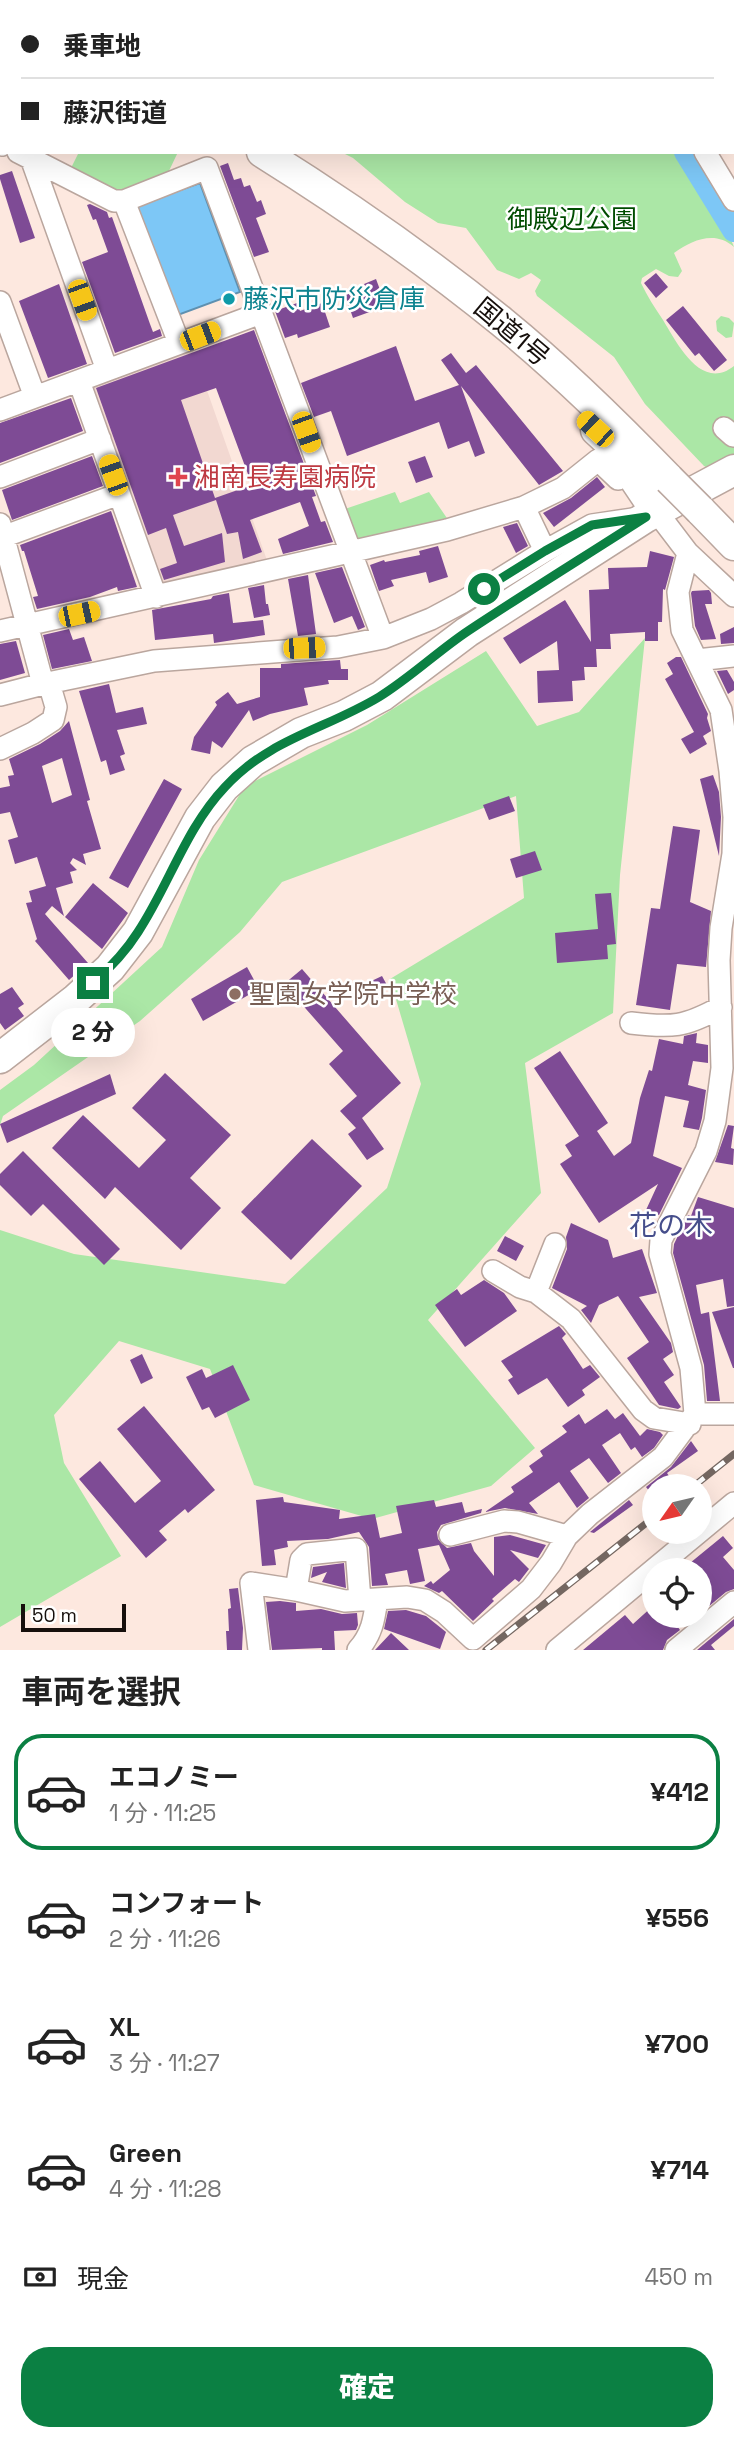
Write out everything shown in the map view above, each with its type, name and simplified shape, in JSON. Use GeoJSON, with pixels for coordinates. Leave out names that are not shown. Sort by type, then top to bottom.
{"type":"FeatureCollection","features":[{"type":"Feature","properties":{"kind":"highway","name":"国道1号"},"geometry":{"type":"LineString","coordinates":[[265,154],[363,218],[502,322],[717,511],[734,545]]}},
{"type":"Feature","properties":{"kind":"highway","name":"国道1号"},"geometry":{"type":"LineString","coordinates":[[295,154],[375,207],[475,281],[552,345],[678,476]]}},
{"type":"Feature","properties":{"kind":"highway"},"geometry":{"type":"LineString","coordinates":[[502,322],[530,367],[611,444],[651,514]]}},
{"type":"Feature","properties":{"kind":"highway"},"geometry":{"type":"LineString","coordinates":[[0,1058],[76,999],[110,968],[138,932],[200,818],[224,787],[253,761],[301,733],[345,716],[382,696],[467,632],[651,514],[733,473]]}},
{"type":"Feature","properties":{"kind":"street"},"geometry":{"type":"LineString","coordinates":[[706,154],[734,200]]}},
{"type":"Feature","properties":{"kind":"street"},"geometry":{"type":"LineString","coordinates":[[24,155],[114,201],[124,201],[207,167],[383,638]]}},
{"type":"Feature","properties":{"kind":"street"},"geometry":{"type":"LineString","coordinates":[[24,155],[107,370]]}},
{"type":"Feature","properties":{"kind":"street"},"geometry":{"type":"LineString","coordinates":[[124,201],[179,343]]}},
{"type":"Feature","properties":{"kind":"street"},"geometry":{"type":"LineString","coordinates":[[0,302],[35,397]]}},
{"type":"Feature","properties":{"kind":"street"},"geometry":{"type":"LineString","coordinates":[[0,410],[261,313]]}},
{"type":"Feature","properties":{"kind":"street"},"geometry":{"type":"LineString","coordinates":[[79,381],[156,597]]}},
{"type":"Feature","properties":{"kind":"street"},"geometry":{"type":"LineString","coordinates":[[0,477],[100,439]]}},
{"type":"Feature","properties":{"kind":"street"},"geometry":{"type":"LineString","coordinates":[[0,631],[447,530],[524,508],[563,488],[598,460],[618,479]]}},
{"type":"Feature","properties":{"kind":"street"},"geometry":{"type":"LineString","coordinates":[[0,749],[53,720],[56,707],[28,625],[2,533],[119,494]]}},
{"type":"Feature","properties":{"kind":"street"},"geometry":{"type":"LineString","coordinates":[[524,508],[545,551]]}},
{"type":"Feature","properties":{"kind":"street"},"geometry":{"type":"LineString","coordinates":[[0,695],[154,661],[338,647],[383,638],[431,619],[461,603],[592,525],[651,514],[734,596]]}},
{"type":"Feature","properties":{"kind":"street"},"geometry":{"type":"LineString","coordinates":[[259,1650],[251,1583],[296,1590],[334,1600],[407,1597],[425,1600],[444,1612],[473,1639],[531,1588],[551,1563],[567,1536],[590,1514],[663,1457],[692,1419],[691,1368],[660,1254],[662,1240],[672,1217],[706,1151],[727,1088],[719,960],[721,928],[733,854],[734,817],[725,728],[728,714],[696,660],[682,629],[678,592],[688,553]]}},
{"type":"Feature","properties":{"kind":"street"},"geometry":{"type":"LineString","coordinates":[[696,660],[734,656]]}},
{"type":"Feature","properties":{"kind":"street"},"geometry":{"type":"LineString","coordinates":[[631,1023],[676,1026],[698,1019],[721,1007]]}},
{"type":"Feature","properties":{"kind":"street"},"geometry":{"type":"LineString","coordinates":[[536,1292],[555,1244]]}},
{"type":"Feature","properties":{"kind":"street"},"geometry":{"type":"LineString","coordinates":[[493,1271],[520,1287],[536,1292],[571,1319],[643,1410],[654,1418],[692,1419],[734,1414]]}},
{"type":"Feature","properties":{"kind":"street"},"geometry":{"type":"LineString","coordinates":[[562,1649],[734,1503]]}},
{"type":"Feature","properties":{"kind":"street"},"geometry":{"type":"LineString","coordinates":[[450,1535],[504,1521],[518,1522],[567,1536]]}},
{"type":"Feature","properties":{"kind":"street"},"geometry":{"type":"LineString","coordinates":[[296,1590],[301,1560],[307,1554],[356,1549],[374,1623],[358,1650]]}},
{"type":"Feature","properties":{"kind":"street"},"geometry":{"type":"LineString","coordinates":[[676,1650],[734,1602]]}},
{"type":"Feature","properties":{"kind":"shaded area","name":"湘南長寿園病院"},"geometry":{"type":"Polygon","coordinates":[[[192,348],[269,566],[159,592],[88,387],[192,348]]]}},
{"type":"Feature","properties":{"kind":"green space"},"geometry":{"type":"Polygon","coordinates":[[[78,154],[177,154],[168,173],[114,192],[70,170],[78,154]]]}},
{"type":"Feature","properties":{"kind":"green space","name":"御殿辺公園"},"geometry":{"type":"Polygon","coordinates":[[[345,154],[679,154],[714,215],[727,230],[734,247],[727,242],[711,238],[688,244],[674,253],[682,271],[678,277],[669,276],[656,269],[642,278],[641,283],[675,341],[691,361],[711,373],[722,372],[734,366],[734,457],[710,469],[704,466],[645,404],[614,357],[537,296],[535,291],[541,280],[531,273],[519,279],[497,270],[466,228],[438,223],[405,202],[345,154]]]}},
{"type":"Feature","properties":{"kind":"green space"},"geometry":{"type":"Polygon","coordinates":[[[721,316],[734,323],[732,337],[726,338],[717,331],[716,321],[721,316]]]}},
{"type":"Feature","properties":{"kind":"green space"},"geometry":{"type":"Polygon","coordinates":[[[395,492],[400,503],[429,492],[451,524],[354,551],[339,511],[395,492]]]}},
{"type":"Feature","properties":{"kind":"green space"},"geometry":{"type":"Polygon","coordinates":[[[645,638],[620,875],[613,1013],[525,1063],[541,1193],[428,1320],[535,1448],[491,1486],[372,1519],[254,1485],[210,1369],[119,1341],[54,1415],[64,1463],[121,1556],[0,1627],[0,1230],[74,1254],[285,1284],[387,1188],[421,1084],[390,979],[524,898],[516,796],[282,882],[240,932],[140,1021],[3,1116],[0,1125],[0,1090],[34,1065],[162,947],[199,860],[245,786],[367,725],[486,651],[537,726],[579,712],[645,638]]]}},
{"type":"Feature","properties":{"kind":"water"},"geometry":{"type":"Polygon","coordinates":[[[200,183],[240,292],[167,319],[129,208],[200,183]]]}},
{"type":"Feature","properties":{"kind":"building"},"geometry":{"type":"Polygon","coordinates":[[[228,163],[234,180],[241,178],[244,187],[250,185],[257,202],[261,200],[266,214],[256,218],[269,252],[254,257],[220,166],[228,163]]]}},
{"type":"Feature","properties":{"kind":"building"},"geometry":{"type":"Polygon","coordinates":[[[12,171],[35,238],[20,243],[0,179],[0,175],[12,171]]]}},
{"type":"Feature","properties":{"kind":"building"},"geometry":{"type":"Polygon","coordinates":[[[87,205],[107,212],[109,218],[112,217],[153,332],[160,329],[162,336],[115,353],[82,262],[108,252],[96,219],[93,220],[87,205]]]}},
{"type":"Feature","properties":{"kind":"building"},"geometry":{"type":"Polygon","coordinates":[[[656,273],[668,287],[656,298],[644,283],[656,273]]]}},
{"type":"Feature","properties":{"kind":"building"},"geometry":{"type":"Polygon","coordinates":[[[376,279],[386,306],[353,318],[345,295],[366,288],[364,284],[376,279]]]}},
{"type":"Feature","properties":{"kind":"building"},"geometry":{"type":"Polygon","coordinates":[[[59,284],[87,364],[48,378],[19,301],[59,284]]]}},
{"type":"Feature","properties":{"kind":"building"},"geometry":{"type":"Polygon","coordinates":[[[297,303],[300,311],[322,303],[330,327],[298,338],[297,334],[285,338],[275,311],[297,303]]]}},
{"type":"Feature","properties":{"kind":"building"},"geometry":{"type":"Polygon","coordinates":[[[683,306],[727,360],[714,371],[699,353],[695,356],[666,320],[683,306]]]}},
{"type":"Feature","properties":{"kind":"building"},"geometry":{"type":"Polygon","coordinates":[[[254,330],[316,496],[312,497],[321,522],[325,521],[333,542],[283,554],[278,539],[309,526],[300,502],[250,520],[262,552],[243,559],[238,532],[227,534],[216,500],[173,515],[184,546],[222,533],[225,562],[164,580],[160,569],[177,563],[166,528],[148,535],[96,388],[254,330]],[[216,388],[181,400],[215,498],[252,485],[216,388]]]}},
{"type":"Feature","properties":{"kind":"building"},"geometry":{"type":"Polygon","coordinates":[[[396,346],[415,401],[459,385],[441,360],[451,353],[466,373],[476,365],[563,471],[539,485],[461,386],[485,453],[475,457],[469,441],[448,449],[439,422],[347,456],[331,411],[314,417],[301,383],[396,346]]]}},
{"type":"Feature","properties":{"kind":"building"},"geometry":{"type":"Polygon","coordinates":[[[71,398],[83,431],[0,463],[0,423],[71,398]]]}},
{"type":"Feature","properties":{"kind":"building"},"geometry":{"type":"Polygon","coordinates":[[[92,456],[103,486],[12,520],[2,490],[92,456]]]}},
{"type":"Feature","properties":{"kind":"building"},"geometry":{"type":"Polygon","coordinates":[[[425,456],[433,477],[416,483],[408,462],[425,456]]]}},
{"type":"Feature","properties":{"kind":"building"},"geometry":{"type":"Polygon","coordinates":[[[597,477],[605,487],[554,527],[543,513],[571,498],[597,477]]]}},
{"type":"Feature","properties":{"kind":"building"},"geometry":{"type":"Polygon","coordinates":[[[111,511],[137,587],[118,591],[117,587],[90,597],[37,609],[33,597],[38,596],[20,545],[111,511]]]}},
{"type":"Feature","properties":{"kind":"building"},"geometry":{"type":"Polygon","coordinates":[[[517,523],[528,546],[516,553],[503,527],[517,523]]]}},
{"type":"Feature","properties":{"kind":"building"},"geometry":{"type":"Polygon","coordinates":[[[438,546],[448,577],[429,583],[426,572],[391,580],[394,586],[379,591],[370,565],[384,560],[385,562],[420,555],[419,551],[438,546]]]}},
{"type":"Feature","properties":{"kind":"building"},"geometry":{"type":"Polygon","coordinates":[[[650,551],[674,557],[665,590],[663,589],[662,622],[658,622],[658,641],[645,641],[645,632],[610,634],[611,649],[596,649],[597,667],[584,667],[585,680],[572,681],[573,701],[538,703],[537,671],[559,670],[557,641],[520,664],[503,638],[565,600],[591,642],[589,590],[609,589],[608,568],[647,567],[650,551]]]}},
{"type":"Feature","properties":{"kind":"building"},"geometry":{"type":"Polygon","coordinates":[[[342,567],[365,627],[358,630],[352,616],[334,623],[315,573],[342,567]]]}},
{"type":"Feature","properties":{"kind":"building"},"geometry":{"type":"Polygon","coordinates":[[[308,575],[316,634],[298,636],[288,579],[308,575]]]}},
{"type":"Feature","properties":{"kind":"building"},"geometry":{"type":"Polygon","coordinates":[[[264,585],[270,615],[254,618],[248,588],[264,585]]]}},
{"type":"Feature","properties":{"kind":"building"},"geometry":{"type":"Polygon","coordinates":[[[709,590],[712,604],[705,604],[716,639],[701,640],[695,626],[691,593],[709,590]]]}},
{"type":"Feature","properties":{"kind":"building"},"geometry":{"type":"Polygon","coordinates":[[[229,593],[233,623],[263,620],[265,635],[214,643],[213,634],[155,640],[152,610],[229,593]]]}},
{"type":"Feature","properties":{"kind":"building"},"geometry":{"type":"Polygon","coordinates":[[[734,627],[734,643],[721,644],[720,634],[734,627]]]}},
{"type":"Feature","properties":{"kind":"building"},"geometry":{"type":"Polygon","coordinates":[[[69,629],[73,640],[84,637],[92,661],[52,669],[43,635],[69,629]]]}},
{"type":"Feature","properties":{"kind":"building"},"geometry":{"type":"Polygon","coordinates":[[[16,641],[25,673],[0,680],[0,644],[16,641]]]}},
{"type":"Feature","properties":{"kind":"building"},"geometry":{"type":"Polygon","coordinates":[[[681,657],[708,714],[711,731],[703,736],[707,744],[690,754],[681,739],[694,732],[665,679],[673,674],[667,663],[681,657]]]}},
{"type":"Feature","properties":{"kind":"building"},"geometry":{"type":"Polygon","coordinates":[[[340,660],[341,669],[348,669],[348,680],[328,680],[329,684],[304,688],[308,705],[253,721],[249,710],[222,748],[212,741],[210,754],[191,750],[194,737],[217,705],[215,702],[228,692],[237,704],[260,697],[260,668],[340,660]]]}},
{"type":"Feature","properties":{"kind":"building"},"geometry":{"type":"Polygon","coordinates":[[[727,670],[734,682],[734,690],[728,694],[717,671],[727,670]]]}},
{"type":"Feature","properties":{"kind":"building"},"geometry":{"type":"Polygon","coordinates":[[[109,684],[116,713],[143,707],[147,724],[117,730],[125,754],[120,756],[125,770],[110,775],[106,760],[101,762],[79,691],[109,684]]]}},
{"type":"Feature","properties":{"kind":"building"},"geometry":{"type":"Polygon","coordinates":[[[69,721],[101,849],[83,854],[86,865],[73,858],[70,863],[77,870],[70,872],[73,883],[56,888],[64,916],[52,906],[45,914],[88,963],[69,980],[35,941],[37,939],[26,903],[32,902],[29,891],[46,886],[37,857],[15,864],[8,840],[18,837],[10,812],[0,814],[0,788],[10,786],[8,776],[14,775],[9,759],[60,731],[69,721]],[[62,758],[42,766],[52,803],[72,795],[62,758]]]}},
{"type":"Feature","properties":{"kind":"building"},"geometry":{"type":"Polygon","coordinates":[[[713,775],[719,792],[721,817],[719,856],[700,779],[713,775]]]}},
{"type":"Feature","properties":{"kind":"building"},"geometry":{"type":"Polygon","coordinates":[[[164,779],[182,789],[128,888],[109,878],[164,779]]]}},
{"type":"Feature","properties":{"kind":"building"},"geometry":{"type":"Polygon","coordinates":[[[509,796],[515,811],[489,820],[483,805],[509,796]]]}},
{"type":"Feature","properties":{"kind":"building"},"geometry":{"type":"Polygon","coordinates":[[[673,826],[700,830],[690,902],[711,911],[706,967],[677,964],[670,1010],[636,1005],[651,908],[660,909],[673,826]]]}},
{"type":"Feature","properties":{"kind":"building"},"geometry":{"type":"Polygon","coordinates":[[[535,851],[542,870],[516,878],[510,859],[535,851]]]}},
{"type":"Feature","properties":{"kind":"building"},"geometry":{"type":"Polygon","coordinates":[[[93,883],[128,913],[102,949],[65,917],[93,883]]]}},
{"type":"Feature","properties":{"kind":"building"},"geometry":{"type":"Polygon","coordinates":[[[611,893],[616,944],[607,945],[608,959],[557,963],[555,933],[598,929],[595,894],[611,893]]]}},
{"type":"Feature","properties":{"kind":"building"},"geometry":{"type":"Polygon","coordinates":[[[247,967],[259,989],[203,1021],[191,999],[247,967]]]}},
{"type":"Feature","properties":{"kind":"building"},"geometry":{"type":"Polygon","coordinates":[[[302,969],[401,1083],[362,1118],[384,1149],[367,1160],[348,1134],[356,1128],[340,1111],[357,1096],[329,1064],[343,1051],[284,984],[302,969]]]}},
{"type":"Feature","properties":{"kind":"building"},"geometry":{"type":"Polygon","coordinates":[[[382,976],[388,987],[368,997],[363,985],[382,976]]]}},
{"type":"Feature","properties":{"kind":"building"},"geometry":{"type":"Polygon","coordinates":[[[12,987],[24,1004],[18,1008],[24,1016],[5,1030],[0,1023],[0,994],[12,987]]]}},
{"type":"Feature","properties":{"kind":"building"},"geometry":{"type":"Polygon","coordinates":[[[697,1033],[696,1043],[708,1045],[708,1063],[693,1061],[688,1085],[706,1090],[702,1118],[699,1130],[683,1127],[689,1101],[665,1096],[653,1156],[682,1168],[659,1215],[646,1210],[658,1184],[599,1223],[560,1164],[572,1156],[565,1145],[579,1136],[534,1068],[560,1051],[608,1123],[597,1131],[614,1156],[631,1143],[640,1098],[649,1070],[652,1071],[659,1039],[683,1044],[684,1036],[697,1033]]]}},
{"type":"Feature","properties":{"kind":"building"},"geometry":{"type":"Polygon","coordinates":[[[165,1073],[231,1135],[190,1178],[221,1208],[181,1250],[115,1187],[105,1199],[52,1148],[83,1115],[139,1168],[166,1140],[132,1108],[165,1073]]]}},
{"type":"Feature","properties":{"kind":"building"},"geometry":{"type":"Polygon","coordinates":[[[110,1074],[116,1094],[7,1143],[0,1124],[110,1074]]]}},
{"type":"Feature","properties":{"kind":"building"},"geometry":{"type":"Polygon","coordinates":[[[728,1125],[734,1126],[731,1148],[734,1149],[733,1165],[715,1162],[728,1125]]]}},
{"type":"Feature","properties":{"kind":"building"},"geometry":{"type":"Polygon","coordinates":[[[312,1139],[362,1186],[291,1260],[241,1212],[312,1139]]]}},
{"type":"Feature","properties":{"kind":"building"},"geometry":{"type":"Polygon","coordinates":[[[23,1151],[120,1249],[104,1265],[43,1204],[31,1216],[0,1185],[0,1174],[23,1151]]]}},
{"type":"Feature","properties":{"kind":"building"},"geometry":{"type":"Polygon","coordinates":[[[698,1197],[734,1208],[734,1306],[727,1307],[723,1279],[696,1285],[701,1314],[709,1312],[720,1401],[707,1401],[704,1365],[673,1253],[674,1244],[688,1215],[691,1216],[698,1197]]]}},
{"type":"Feature","properties":{"kind":"building"},"geometry":{"type":"Polygon","coordinates":[[[571,1223],[608,1240],[613,1258],[642,1249],[657,1293],[639,1297],[671,1343],[673,1352],[663,1359],[674,1375],[664,1382],[681,1407],[678,1409],[659,1405],[627,1358],[649,1342],[618,1296],[599,1305],[591,1323],[581,1310],[587,1306],[552,1288],[567,1249],[566,1237],[571,1223]]]}},
{"type":"Feature","properties":{"kind":"building"},"geometry":{"type":"Polygon","coordinates":[[[505,1236],[524,1246],[516,1261],[497,1251],[505,1236]]]}},
{"type":"Feature","properties":{"kind":"building"},"geometry":{"type":"Polygon","coordinates":[[[484,1280],[504,1293],[517,1311],[465,1347],[435,1305],[457,1289],[461,1295],[484,1280]]]}},
{"type":"Feature","properties":{"kind":"building"},"geometry":{"type":"Polygon","coordinates":[[[734,1307],[734,1368],[733,1368],[712,1312],[734,1307]]]}},
{"type":"Feature","properties":{"kind":"building"},"geometry":{"type":"Polygon","coordinates":[[[559,1326],[566,1334],[562,1338],[583,1369],[590,1365],[600,1377],[582,1390],[585,1395],[568,1407],[547,1378],[518,1395],[508,1380],[513,1377],[501,1361],[559,1326]]]}},
{"type":"Feature","properties":{"kind":"building"},"geometry":{"type":"Polygon","coordinates":[[[142,1354],[153,1378],[141,1384],[130,1360],[142,1354]]]}},
{"type":"Feature","properties":{"kind":"building"},"geometry":{"type":"Polygon","coordinates":[[[233,1365],[250,1400],[215,1418],[209,1407],[202,1410],[186,1377],[202,1369],[206,1378],[233,1365]]]}},
{"type":"Feature","properties":{"kind":"building"},"geometry":{"type":"Polygon","coordinates":[[[144,1406],[215,1490],[188,1513],[185,1509],[159,1531],[167,1540],[146,1558],[79,1479],[100,1461],[135,1503],[161,1481],[117,1429],[144,1406]]]}},
{"type":"Feature","properties":{"kind":"building"},"geometry":{"type":"Polygon","coordinates":[[[607,1409],[615,1419],[623,1413],[640,1436],[647,1429],[663,1435],[654,1448],[642,1457],[635,1447],[631,1450],[620,1433],[602,1445],[621,1473],[608,1483],[589,1458],[570,1471],[589,1498],[577,1508],[559,1482],[529,1503],[538,1514],[505,1508],[485,1512],[514,1492],[511,1487],[533,1472],[529,1466],[543,1456],[540,1451],[567,1432],[562,1426],[579,1414],[585,1424],[607,1409]]]}},
{"type":"Feature","properties":{"kind":"building"},"geometry":{"type":"Polygon","coordinates":[[[691,1441],[698,1451],[668,1474],[662,1474],[691,1441]]]}},
{"type":"Feature","properties":{"kind":"building"},"geometry":{"type":"Polygon","coordinates":[[[283,1497],[284,1502],[340,1510],[339,1519],[375,1514],[380,1538],[402,1533],[396,1506],[434,1500],[436,1507],[462,1502],[465,1513],[482,1509],[481,1513],[441,1525],[437,1532],[438,1539],[447,1548],[471,1543],[474,1551],[494,1576],[494,1537],[510,1535],[546,1545],[538,1558],[510,1550],[529,1569],[519,1582],[515,1579],[492,1599],[494,1601],[473,1621],[442,1591],[439,1593],[424,1586],[431,1581],[433,1584],[450,1570],[439,1545],[418,1549],[425,1581],[410,1584],[407,1570],[385,1574],[388,1585],[372,1586],[369,1547],[359,1532],[328,1539],[287,1541],[288,1547],[274,1550],[276,1565],[262,1566],[256,1500],[283,1497]]]}},
{"type":"Feature","properties":{"kind":"building"},"geometry":{"type":"Polygon","coordinates":[[[629,1500],[633,1505],[594,1533],[590,1532],[629,1500]]]}},
{"type":"Feature","properties":{"kind":"building"},"geometry":{"type":"Polygon","coordinates":[[[723,1536],[733,1548],[723,1557],[734,1570],[734,1589],[712,1604],[712,1558],[696,1558],[723,1536]]]}},
{"type":"Feature","properties":{"kind":"building"},"geometry":{"type":"Polygon","coordinates":[[[344,1563],[346,1588],[322,1582],[327,1572],[311,1578],[313,1567],[344,1563]]]}},
{"type":"Feature","properties":{"kind":"building"},"geometry":{"type":"Polygon","coordinates":[[[238,1588],[243,1628],[242,1650],[227,1650],[228,1609],[231,1608],[229,1589],[238,1588]]]}},
{"type":"Feature","properties":{"kind":"building"},"geometry":{"type":"Polygon","coordinates":[[[266,1602],[296,1603],[296,1611],[321,1609],[342,1614],[357,1613],[358,1625],[356,1630],[334,1631],[335,1650],[272,1650],[266,1602]]]}},
{"type":"Feature","properties":{"kind":"building"},"geometry":{"type":"Polygon","coordinates":[[[406,1610],[426,1616],[446,1632],[440,1649],[384,1629],[388,1611],[406,1610]]]}},
{"type":"Feature","properties":{"kind":"building"},"geometry":{"type":"Polygon","coordinates":[[[625,1615],[633,1624],[642,1616],[642,1628],[680,1630],[667,1640],[663,1650],[583,1650],[625,1615]]]}},
{"type":"Feature","properties":{"kind":"building"},"geometry":{"type":"Polygon","coordinates":[[[734,1619],[734,1626],[711,1645],[715,1650],[697,1650],[734,1619]]]}},
{"type":"Feature","properties":{"kind":"building"},"geometry":{"type":"Polygon","coordinates":[[[391,1633],[409,1650],[375,1650],[391,1633]]]}},
{"type":"Feature","properties":{"kind":"waterway"},"geometry":{"type":"LineString","coordinates":[[687,154],[734,230]]}},
{"type":"Feature","properties":{"kind":"railway"},"geometry":{"type":"LineString","coordinates":[[709,1474],[734,1454]]}},
{"type":"Feature","properties":{"kind":"railway"},"geometry":{"type":"LineString","coordinates":[[486,1650],[642,1526]]}},
{"type":"Feature","properties":{"kind":"place","name":"藤沢市防災倉庫"},"geometry":{"type":"Point","coordinates":[229,299]}},
{"type":"Feature","properties":{"kind":"place","name":"湘南長寿園病院"},"geometry":{"type":"Point","coordinates":[178,477]}},
{"type":"Feature","properties":{"kind":"place","name":"聖園女学院中学校"},"geometry":{"type":"Point","coordinates":[235,994]}},
{"type":"Feature","properties":{"kind":"district","name":"花の木"},"geometry":{"type":"Point","coordinates":[671,1225]}},
{"type":"Feature","properties":{"kind":"route"},"geometry":{"type":"LineString","coordinates":[[93,983],[110,968],[138,932],[200,818],[224,787],[253,761],[301,733],[345,716],[382,696],[467,632],[646,517],[592,525],[484,589]]}}]}
